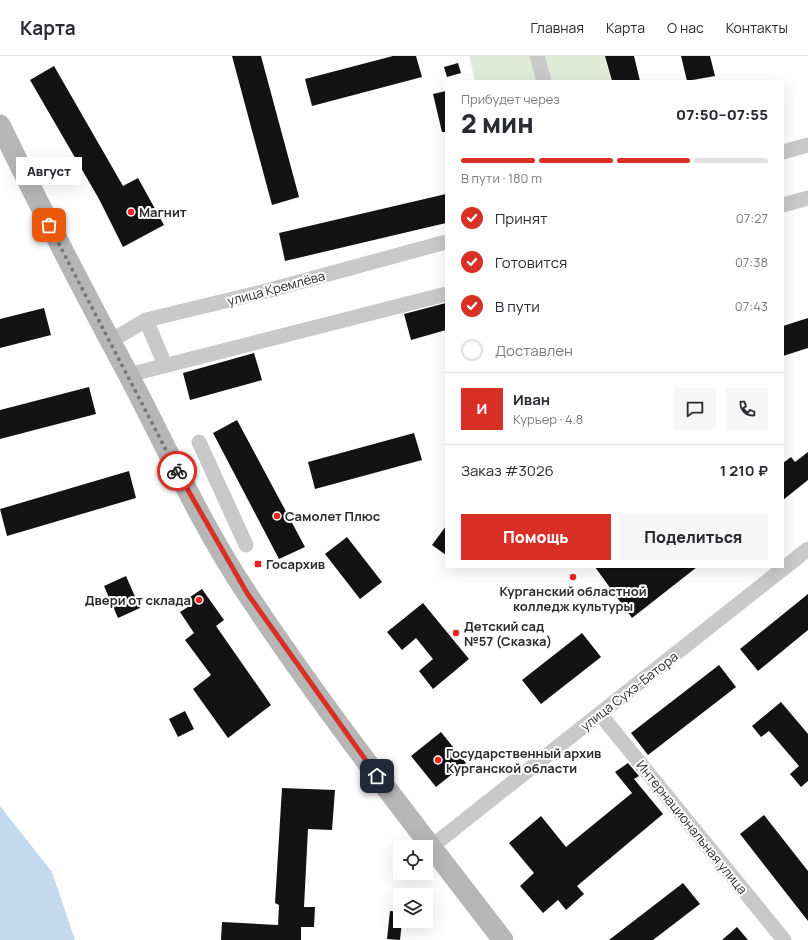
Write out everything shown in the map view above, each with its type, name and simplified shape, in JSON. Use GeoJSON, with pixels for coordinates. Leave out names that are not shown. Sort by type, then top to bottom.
{"type":"FeatureCollection","features":[{"type":"Feature","properties":{"kind":"main road"},"geometry":{"type":"LineString","coordinates":[[0,125],[42,212],[70,262],[109,342],[128,375],[191,498],[247,593],[359,752],[427,840]]}},
{"type":"Feature","properties":{"kind":"main road"},"geometry":{"type":"LineString","coordinates":[[433,848],[503,940]]}},
{"type":"Feature","properties":{"kind":"street"},"geometry":{"type":"LineString","coordinates":[[537,56],[544,80]]}},
{"type":"Feature","properties":{"kind":"street"},"geometry":{"type":"LineString","coordinates":[[784,152],[808,145]]}},
{"type":"Feature","properties":{"kind":"street"},"geometry":{"type":"LineString","coordinates":[[784,205],[808,198]]}},
{"type":"Feature","properties":{"kind":"street","name":"улица Кремлёва"},"geometry":{"type":"LineString","coordinates":[[109,342],[146,320],[266,292],[445,242]]}},
{"type":"Feature","properties":{"kind":"street"},"geometry":{"type":"LineString","coordinates":[[128,375],[445,294]]}},
{"type":"Feature","properties":{"kind":"street"},"geometry":{"type":"LineString","coordinates":[[146,320],[165,365]]}},
{"type":"Feature","properties":{"kind":"street"},"geometry":{"type":"LineString","coordinates":[[199,442],[246,545]]}},
{"type":"Feature","properties":{"kind":"street","name":"улица Сухэ-Батора"},"geometry":{"type":"LineString","coordinates":[[433,846],[808,549]]}},
{"type":"Feature","properties":{"kind":"street","name":"Интернациональная улица"},"geometry":{"type":"LineString","coordinates":[[600,714],[784,940]]}},
{"type":"Feature","properties":{"kind":"green space"},"geometry":{"type":"Polygon","coordinates":[[[469,56],[605,56],[611,80],[475,80],[469,56]]]}},
{"type":"Feature","properties":{"kind":"water"},"geometry":{"type":"Polygon","coordinates":[[[0,806],[52,872],[75,940],[0,940],[0,806]]]}},
{"type":"Feature","properties":{"kind":"building"},"geometry":{"type":"Polygon","coordinates":[[[232,56],[261,56],[299,197],[272,205],[232,56]]]}},
{"type":"Feature","properties":{"kind":"building"},"geometry":{"type":"Polygon","coordinates":[[[393,56],[416,56],[422,77],[312,106],[305,79],[393,56]]]}},
{"type":"Feature","properties":{"kind":"building"},"geometry":{"type":"Polygon","coordinates":[[[605,56],[634,56],[640,80],[612,80],[605,56]]]}},
{"type":"Feature","properties":{"kind":"building"},"geometry":{"type":"Polygon","coordinates":[[[681,56],[710,56],[715,76],[687,80],[681,56]]]}},
{"type":"Feature","properties":{"kind":"building"},"geometry":{"type":"Polygon","coordinates":[[[458,63],[461,73],[447,77],[444,67],[458,63]]]}},
{"type":"Feature","properties":{"kind":"building"},"geometry":{"type":"Polygon","coordinates":[[[54,66],[123,186],[138,178],[164,225],[123,247],[99,199],[30,80],[54,66]]]}},
{"type":"Feature","properties":{"kind":"building"},"geometry":{"type":"Polygon","coordinates":[[[445,91],[445,132],[442,132],[433,94],[445,91]]]}},
{"type":"Feature","properties":{"kind":"building"},"geometry":{"type":"Polygon","coordinates":[[[445,194],[445,223],[285,261],[279,233],[445,194]]]}},
{"type":"Feature","properties":{"kind":"building"},"geometry":{"type":"Polygon","coordinates":[[[445,303],[445,330],[411,340],[404,314],[445,303]]]}},
{"type":"Feature","properties":{"kind":"building"},"geometry":{"type":"Polygon","coordinates":[[[44,308],[51,335],[0,348],[0,319],[44,308]]]}},
{"type":"Feature","properties":{"kind":"building"},"geometry":{"type":"Polygon","coordinates":[[[808,318],[808,348],[784,356],[784,326],[808,318]]]}},
{"type":"Feature","properties":{"kind":"building"},"geometry":{"type":"Polygon","coordinates":[[[254,353],[262,380],[190,400],[183,373],[254,353]]]}},
{"type":"Feature","properties":{"kind":"building"},"geometry":{"type":"Polygon","coordinates":[[[89,387],[96,414],[0,439],[0,410],[89,387]]]}},
{"type":"Feature","properties":{"kind":"building"},"geometry":{"type":"Polygon","coordinates":[[[237,420],[305,547],[279,559],[213,433],[237,420]]]}},
{"type":"Feature","properties":{"kind":"building"},"geometry":{"type":"Polygon","coordinates":[[[414,433],[422,460],[315,489],[308,462],[414,433]]]}},
{"type":"Feature","properties":{"kind":"building"},"geometry":{"type":"Polygon","coordinates":[[[808,452],[808,480],[784,499],[784,462],[791,457],[795,462],[808,452]]]}},
{"type":"Feature","properties":{"kind":"building"},"geometry":{"type":"Polygon","coordinates":[[[129,471],[136,498],[7,536],[0,509],[129,471]]]}},
{"type":"Feature","properties":{"kind":"building"},"geometry":{"type":"Polygon","coordinates":[[[445,527],[445,554],[432,545],[445,527]]]}},
{"type":"Feature","properties":{"kind":"building"},"geometry":{"type":"Polygon","coordinates":[[[347,537],[382,582],[360,599],[325,554],[347,537]]]}},
{"type":"Feature","properties":{"kind":"building"},"geometry":{"type":"Polygon","coordinates":[[[596,568],[696,568],[632,618],[596,568]]]}},
{"type":"Feature","properties":{"kind":"building"},"geometry":{"type":"Polygon","coordinates":[[[126,576],[140,608],[118,618],[104,586],[126,576]]]}},
{"type":"Feature","properties":{"kind":"building"},"geometry":{"type":"Polygon","coordinates":[[[202,589],[224,620],[216,626],[271,705],[228,738],[193,689],[211,675],[185,640],[194,633],[180,612],[191,605],[187,599],[202,589]]]}},
{"type":"Feature","properties":{"kind":"building"},"geometry":{"type":"Polygon","coordinates":[[[808,594],[808,630],[758,671],[740,649],[808,594]]]}},
{"type":"Feature","properties":{"kind":"building"},"geometry":{"type":"Polygon","coordinates":[[[423,603],[469,659],[433,689],[419,671],[433,659],[416,638],[402,650],[387,632],[423,603]]]}},
{"type":"Feature","properties":{"kind":"building"},"geometry":{"type":"Polygon","coordinates":[[[582,633],[601,657],[541,704],[522,680],[582,633]]]}},
{"type":"Feature","properties":{"kind":"building"},"geometry":{"type":"Polygon","coordinates":[[[719,665],[736,687],[648,755],[631,733],[719,665]]]}},
{"type":"Feature","properties":{"kind":"building"},"geometry":{"type":"Polygon","coordinates":[[[781,702],[808,734],[808,781],[801,787],[790,774],[799,766],[769,731],[761,737],[752,726],[781,702]]]}},
{"type":"Feature","properties":{"kind":"building"},"geometry":{"type":"Polygon","coordinates":[[[185,711],[194,729],[178,737],[169,719],[185,711]]]}},
{"type":"Feature","properties":{"kind":"building"},"geometry":{"type":"Polygon","coordinates":[[[441,732],[466,763],[436,787],[411,756],[441,732]]]}},
{"type":"Feature","properties":{"kind":"building"},"geometry":{"type":"Polygon","coordinates":[[[628,763],[639,776],[634,779],[663,814],[577,886],[584,894],[566,910],[558,900],[543,913],[520,886],[534,873],[509,843],[541,816],[566,847],[632,793],[615,772],[628,763]]]}},
{"type":"Feature","properties":{"kind":"building"},"geometry":{"type":"Polygon","coordinates":[[[282,788],[335,790],[332,830],[308,829],[304,907],[315,907],[314,927],[301,927],[301,940],[221,940],[222,922],[278,925],[279,905],[275,903],[282,788]]]}},
{"type":"Feature","properties":{"kind":"building"},"geometry":{"type":"Polygon","coordinates":[[[764,815],[808,871],[808,921],[740,834],[764,815]]]}},
{"type":"Feature","properties":{"kind":"building"},"geometry":{"type":"Polygon","coordinates":[[[683,883],[700,904],[653,940],[609,940],[683,883]]]}},
{"type":"Feature","properties":{"kind":"building"},"geometry":{"type":"Polygon","coordinates":[[[390,911],[393,911],[393,928],[401,928],[400,940],[387,939],[390,911]]]}},
{"type":"Feature","properties":{"kind":"building"},"geometry":{"type":"Polygon","coordinates":[[[737,927],[748,940],[722,940],[737,927]]]}},
{"type":"Feature","properties":{"kind":"way so far"},"geometry":{"type":"LineString","coordinates":[[49,225],[70,262],[109,342],[128,375],[177,471]]}},
{"type":"Feature","properties":{"kind":"place","name":"Магнит"},"geometry":{"type":"Point","coordinates":[131,212]}},
{"type":"Feature","properties":{"kind":"place","name":"Август"},"geometry":{"type":"Point","coordinates":[49,225]}},
{"type":"Feature","properties":{"kind":"place","name":"Самолет Плюс"},"geometry":{"type":"Point","coordinates":[277,516]}},
{"type":"Feature","properties":{"kind":"place","name":"Госархив"},"geometry":{"type":"Point","coordinates":[258,564]}},
{"type":"Feature","properties":{"kind":"place","name":"Курганский областной колледж культуры"},"geometry":{"type":"Point","coordinates":[573,577]}},
{"type":"Feature","properties":{"kind":"place","name":"Двери от склада"},"geometry":{"type":"Point","coordinates":[199,600]}},
{"type":"Feature","properties":{"kind":"place","name":"Детский сад №57 (Сказка)"},"geometry":{"type":"Point","coordinates":[456,633]}},
{"type":"Feature","properties":{"kind":"place","name":"Государственный архив Курганской области"},"geometry":{"type":"Point","coordinates":[438,760]}},
{"type":"Feature","properties":{"kind":"route"},"geometry":{"type":"LineString","coordinates":[[177,471],[191,498],[247,593],[377,776]]}}]}
